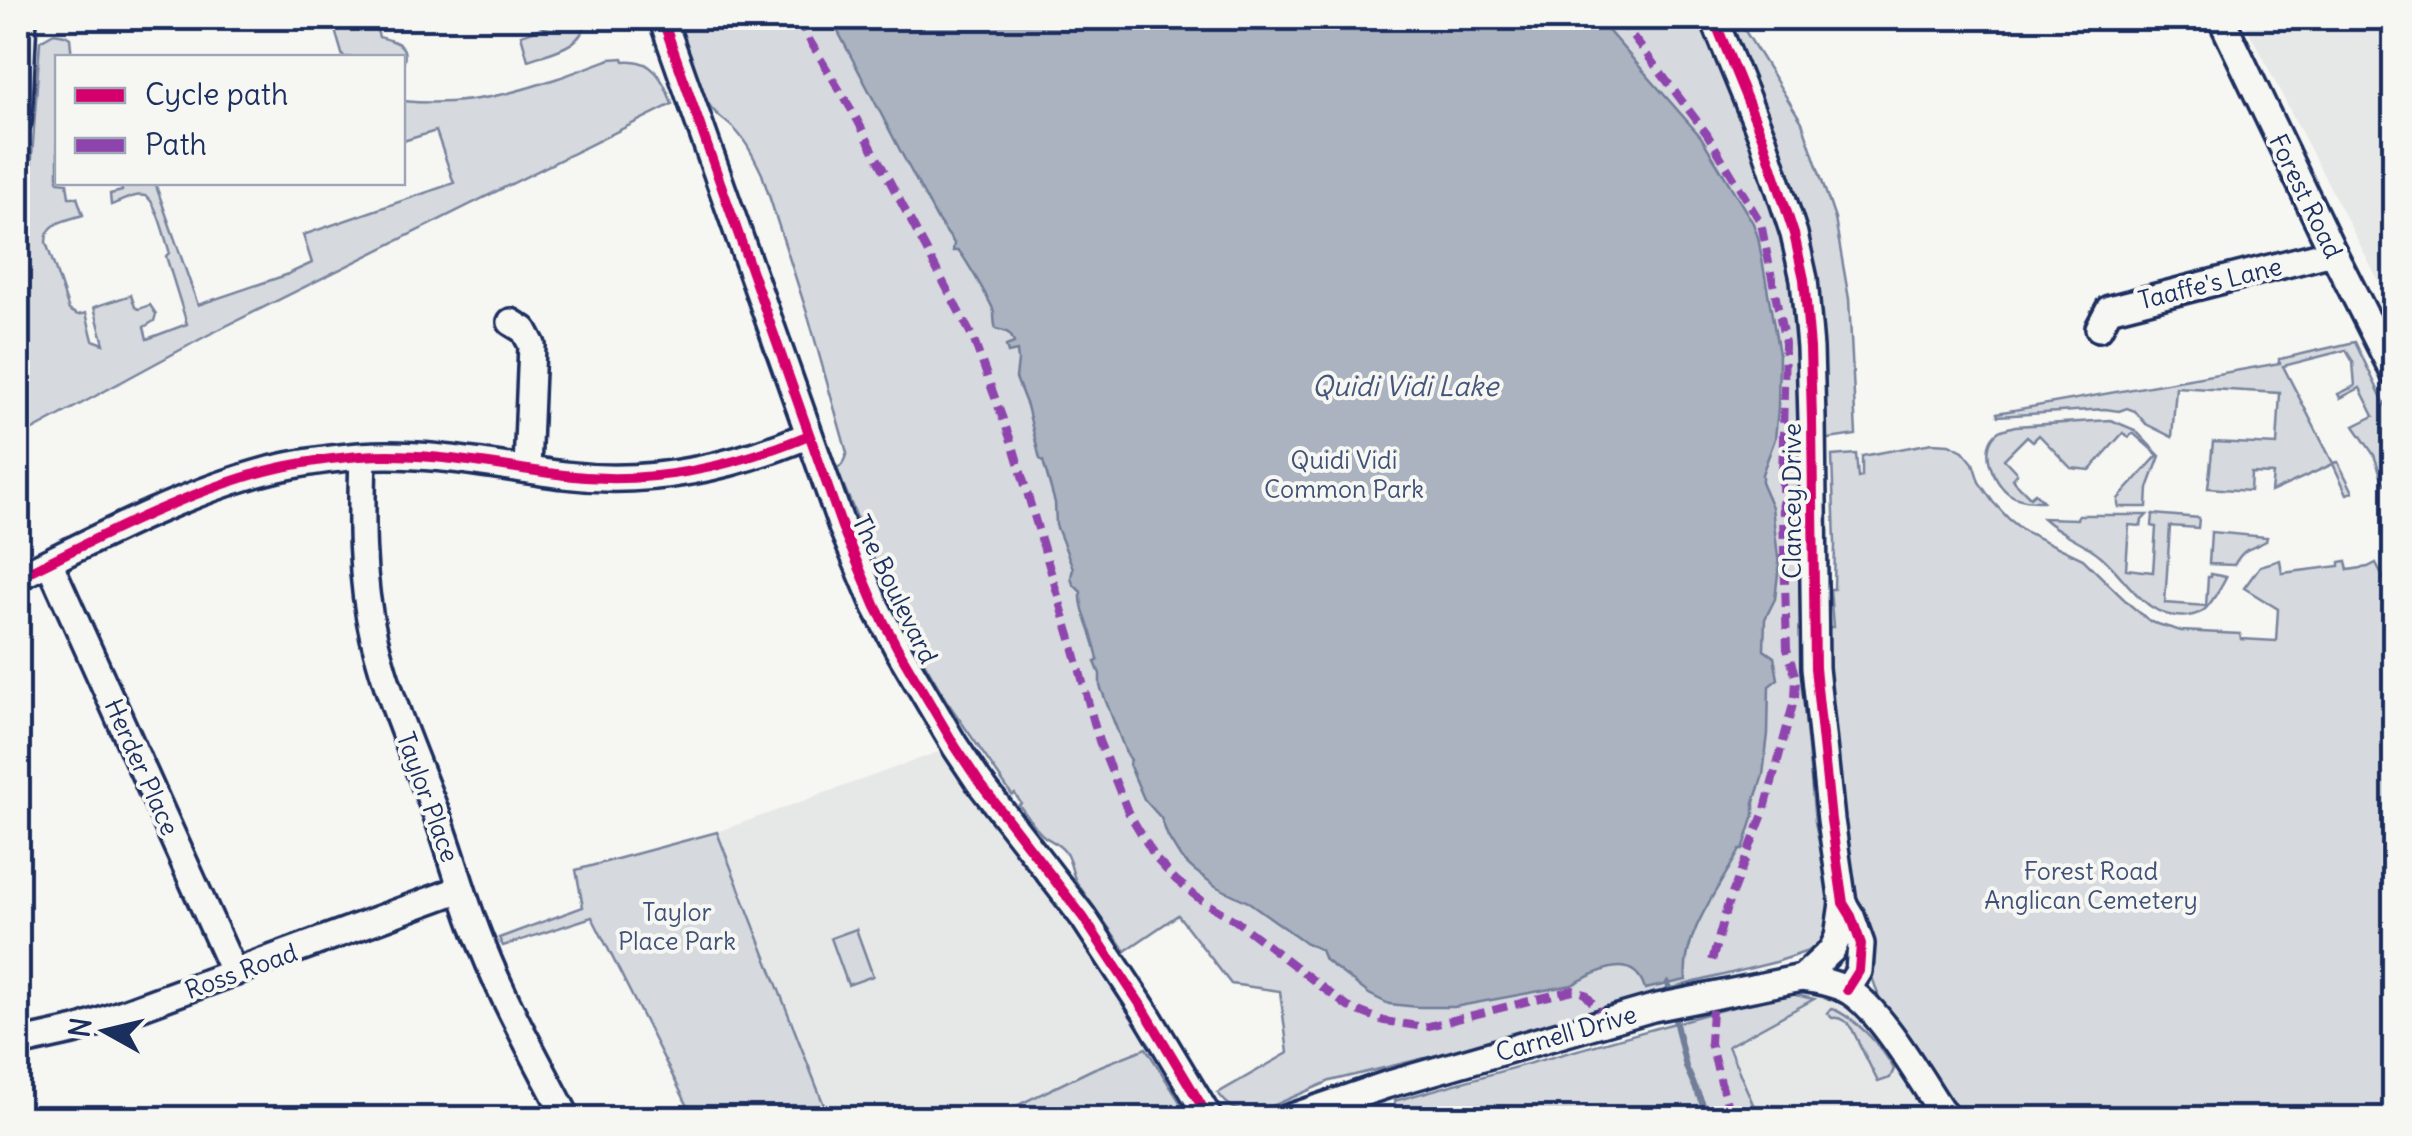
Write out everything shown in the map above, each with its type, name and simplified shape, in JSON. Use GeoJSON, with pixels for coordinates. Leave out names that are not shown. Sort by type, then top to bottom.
{"type":"FeatureCollection","features":[{"type":"Feature","properties":{"kind":"street"},"geometry":{"type":"LineString","coordinates":[[18,121],[23,18]]}},
{"type":"Feature","properties":{"kind":"street","name":"The Boulevard"},"geometry":{"type":"LineString","coordinates":[[662,18],[856,564],[898,649],[965,761],[1083,918],[1210,1118]]}},
{"type":"Feature","properties":{"kind":"street","name":"Clancey Drive"},"geometry":{"type":"LineString","coordinates":[[1715,18],[1782,194],[1804,279],[1812,420],[1814,668],[1843,903],[1879,997],[1879,1019]]}},
{"type":"Feature","properties":{"kind":"street","name":"Forest Road"},"geometry":{"type":"LineString","coordinates":[[2221,18],[2394,373]]}},
{"type":"Feature","properties":{"kind":"street","name":"Taaffe's Lane"},"geometry":{"type":"LineString","coordinates":[[2099,328],[2109,309],[2333,252]]}},
{"type":"Feature","properties":{"kind":"street"},"geometry":{"type":"LineString","coordinates":[[511,322],[524,330],[532,345],[528,470]]}},
{"type":"Feature","properties":{"kind":"street"},"geometry":{"type":"LineString","coordinates":[[18,577],[145,517],[254,474],[311,461],[363,456],[452,458],[528,470],[644,478],[741,461],[809,435]]}},
{"type":"Feature","properties":{"kind":"street","name":"Taylor Place"},"geometry":{"type":"LineString","coordinates":[[363,456],[365,589],[388,689],[483,950],[568,1118]]}},
{"type":"Feature","properties":{"kind":"street","name":"Herder Place"},"geometry":{"type":"LineString","coordinates":[[49,562],[234,973]]}},
{"type":"Feature","properties":{"kind":"street","name":"Ross Road"},"geometry":{"type":"LineString","coordinates":[[18,1043],[77,1030],[461,888]]}},
{"type":"Feature","properties":{"kind":"street"},"geometry":{"type":"LineString","coordinates":[[1802,978],[1832,950],[1843,903]]}},
{"type":"Feature","properties":{"kind":"street"},"geometry":{"type":"LineString","coordinates":[[1861,944],[1860,971],[1847,990],[1879,1019],[1946,1118]]}},
{"type":"Feature","properties":{"kind":"street","name":"Carnell Drive"},"geometry":{"type":"LineString","coordinates":[[1289,1118],[1653,1008],[1802,978],[1847,990]]}},
{"type":"Feature","properties":{"kind":"shaded area"},"geometry":{"type":"Polygon","coordinates":[[[2242,18],[2394,18],[2394,310],[2242,18]]]}},
{"type":"Feature","properties":{"kind":"shaded area"},"geometry":{"type":"Polygon","coordinates":[[[955,746],[1162,1041],[991,1118],[829,1118],[717,832],[955,746]]]}},
{"type":"Feature","properties":{"kind":"shaded area"},"geometry":{"type":"Polygon","coordinates":[[[1802,978],[1847,990],[1946,1118],[1736,1118],[1699,998],[1802,978]]]}},
{"type":"Feature","properties":{"kind":"green space"},"geometry":{"type":"Polygon","coordinates":[[[373,18],[379,37],[395,42],[405,55],[342,55],[333,23],[373,18]]]}},
{"type":"Feature","properties":{"kind":"green space"},"geometry":{"type":"Polygon","coordinates":[[[571,18],[587,18],[580,36],[565,47],[528,60],[521,35],[571,18]]]}},
{"type":"Feature","properties":{"kind":"green space","name":"Quidi Vidi Lake"},"geometry":{"type":"Polygon","coordinates":[[[677,18],[1737,18],[1802,122],[1835,219],[1849,299],[1856,435],[1801,443],[1805,716],[1815,822],[1833,910],[1824,943],[1776,962],[1458,1050],[1330,1081],[1261,1111],[1241,1111],[1227,1103],[1218,1093],[1288,1053],[1280,991],[1231,984],[1178,915],[1125,951],[1077,883],[1065,852],[1034,826],[946,700],[894,607],[838,472],[847,453],[762,174],[742,138],[705,98],[677,18]]]}},
{"type":"Feature","properties":{"kind":"green space"},"geometry":{"type":"Polygon","coordinates":[[[54,33],[70,38],[72,55],[55,55],[55,185],[67,185],[69,197],[77,197],[83,215],[53,226],[46,242],[69,310],[78,315],[86,313],[93,340],[104,344],[94,307],[131,295],[135,307],[150,305],[156,314],[154,321],[144,327],[147,339],[187,324],[156,212],[149,199],[141,195],[111,205],[110,194],[122,191],[121,185],[156,185],[198,305],[312,263],[303,235],[454,183],[436,131],[405,140],[405,101],[484,98],[623,58],[643,63],[656,72],[672,104],[208,335],[18,438],[18,248],[31,171],[40,41],[54,33]]]}},
{"type":"Feature","properties":{"kind":"green space"},"geometry":{"type":"Polygon","coordinates":[[[2355,342],[2394,423],[2394,478],[2384,484],[2374,455],[2354,426],[2374,416],[2360,388],[2340,398],[2338,394],[2355,386],[2353,362],[2346,350],[2283,366],[2333,463],[2338,462],[2353,492],[2347,494],[2333,464],[2271,492],[2273,474],[2251,473],[2250,491],[2208,488],[2213,442],[2277,445],[2280,393],[2176,387],[2172,437],[2146,424],[2127,408],[1998,416],[1997,413],[2280,363],[2280,359],[2355,342]]]}},
{"type":"Feature","properties":{"kind":"green space"},"geometry":{"type":"Polygon","coordinates":[[[2111,420],[2135,430],[2160,456],[2148,488],[2147,507],[2118,507],[2118,499],[2158,455],[2133,433],[2129,437],[2123,433],[2090,470],[2071,468],[2039,435],[2033,441],[2027,436],[2004,459],[2017,473],[2012,479],[2030,497],[2035,493],[2043,501],[2011,495],[1993,474],[1989,446],[2000,430],[2111,420]]]}},
{"type":"Feature","properties":{"kind":"green space","name":"Forest Road Anglican Cemetery"},"geometry":{"type":"Polygon","coordinates":[[[1932,443],[1949,444],[1963,451],[1993,502],[2024,531],[2083,559],[2151,622],[2181,631],[2240,634],[2241,639],[2276,641],[2278,609],[2244,588],[2260,566],[2280,560],[2282,573],[2340,566],[2340,562],[2346,561],[2348,570],[2376,563],[2394,598],[2394,1118],[1946,1118],[1881,1008],[1851,916],[1813,627],[1833,627],[1832,456],[1856,454],[1858,478],[1862,477],[1862,456],[1932,443]]]}},
{"type":"Feature","properties":{"kind":"green space"},"geometry":{"type":"Polygon","coordinates":[[[2153,514],[2199,518],[2198,528],[2170,526],[2165,603],[2206,606],[2208,577],[2226,577],[2210,603],[2199,614],[2162,613],[2140,598],[2102,557],[2043,518],[2147,515],[2141,526],[2129,525],[2126,569],[2153,572],[2153,514]]]}},
{"type":"Feature","properties":{"kind":"green space"},"geometry":{"type":"Polygon","coordinates":[[[2211,532],[2267,537],[2245,551],[2234,565],[2209,564],[2211,532]]]}},
{"type":"Feature","properties":{"kind":"green space","name":"Taylor Place Park"},"geometry":{"type":"Polygon","coordinates":[[[717,832],[829,1118],[694,1118],[592,917],[503,946],[499,938],[583,907],[576,870],[717,832]]]}},
{"type":"Feature","properties":{"kind":"green space"},"geometry":{"type":"Polygon","coordinates":[[[856,929],[873,976],[848,985],[831,938],[856,929]]]}},
{"type":"Feature","properties":{"kind":"green space"},"geometry":{"type":"Polygon","coordinates":[[[1791,994],[1814,999],[1728,1046],[1759,1118],[1401,1118],[1394,1101],[1761,999],[1791,994]]]}},
{"type":"Feature","properties":{"kind":"green space"},"geometry":{"type":"Polygon","coordinates":[[[1831,1008],[1875,1042],[1894,1069],[1890,1078],[1878,1082],[1852,1029],[1844,1020],[1827,1013],[1831,1008]]]}},
{"type":"Feature","properties":{"kind":"green space"},"geometry":{"type":"Polygon","coordinates":[[[1146,1048],[1190,1118],[991,1118],[1093,1069],[1146,1048]]]}},
{"type":"Feature","properties":{"kind":"water","name":"Quidi Vidi Lake"},"geometry":{"type":"Polygon","coordinates":[[[831,18],[1597,18],[1701,137],[1753,223],[1779,354],[1775,439],[1762,474],[1772,507],[1779,565],[1775,599],[1765,619],[1764,650],[1774,657],[1778,679],[1769,686],[1768,734],[1754,815],[1743,850],[1695,930],[1689,946],[1686,980],[1645,989],[1632,970],[1614,967],[1572,985],[1454,1007],[1389,1004],[1369,994],[1325,960],[1321,950],[1250,903],[1217,887],[1181,858],[1161,818],[1144,799],[1100,686],[1097,652],[1081,592],[1071,578],[1073,568],[1056,525],[1055,503],[1016,378],[1017,351],[1008,353],[1006,346],[1014,343],[1013,339],[996,329],[989,300],[962,255],[953,251],[954,243],[937,219],[831,18]]]}},
{"type":"Feature","properties":{"kind":"waterway"},"geometry":{"type":"LineString","coordinates":[[1668,983],[1671,999]]}},
{"type":"Feature","properties":{"kind":"waterway"},"geometry":{"type":"LineString","coordinates":[[1673,1011],[1686,1067],[1709,1118]]}},
{"type":"Feature","properties":{"kind":"marked path"},"geometry":{"type":"LineString","coordinates":[[799,18],[973,338],[1014,449],[1099,741],[1128,812],[1157,860],[1198,898],[1236,921],[1348,1007],[1384,1021],[1425,1027],[1573,990],[1585,994],[1599,1010]]}},
{"type":"Feature","properties":{"kind":"marked path"},"geometry":{"type":"LineString","coordinates":[[1619,18],[1707,134],[1761,223],[1785,343],[1782,484],[1787,649],[1796,678],[1795,697],[1765,809],[1727,907],[1712,961]]}},
{"type":"Feature","properties":{"kind":"marked path"},"geometry":{"type":"LineString","coordinates":[[1712,1010],[1710,1043],[1731,1118]]}},
{"type":"Feature","properties":{"kind":"cycle path"},"geometry":{"type":"LineString","coordinates":[[662,18],[842,527],[876,607],[955,746],[1083,917],[1209,1118]]}},
{"type":"Feature","properties":{"kind":"cycle path"},"geometry":{"type":"LineString","coordinates":[[1715,18],[1763,139],[1794,234],[1804,279],[1810,348],[1815,668],[1843,903],[1861,944],[1859,971],[1847,990]]}},
{"type":"Feature","properties":{"kind":"cycle path"},"geometry":{"type":"LineString","coordinates":[[18,577],[194,495],[255,474],[320,460],[411,456],[564,475],[627,478],[720,465],[809,435]]}},
{"type":"Feature","properties":{"kind":"park label","name":"Quidi Vidi Common Park"},"geometry":{"type":"Point","coordinates":[1344,474]}}]}
